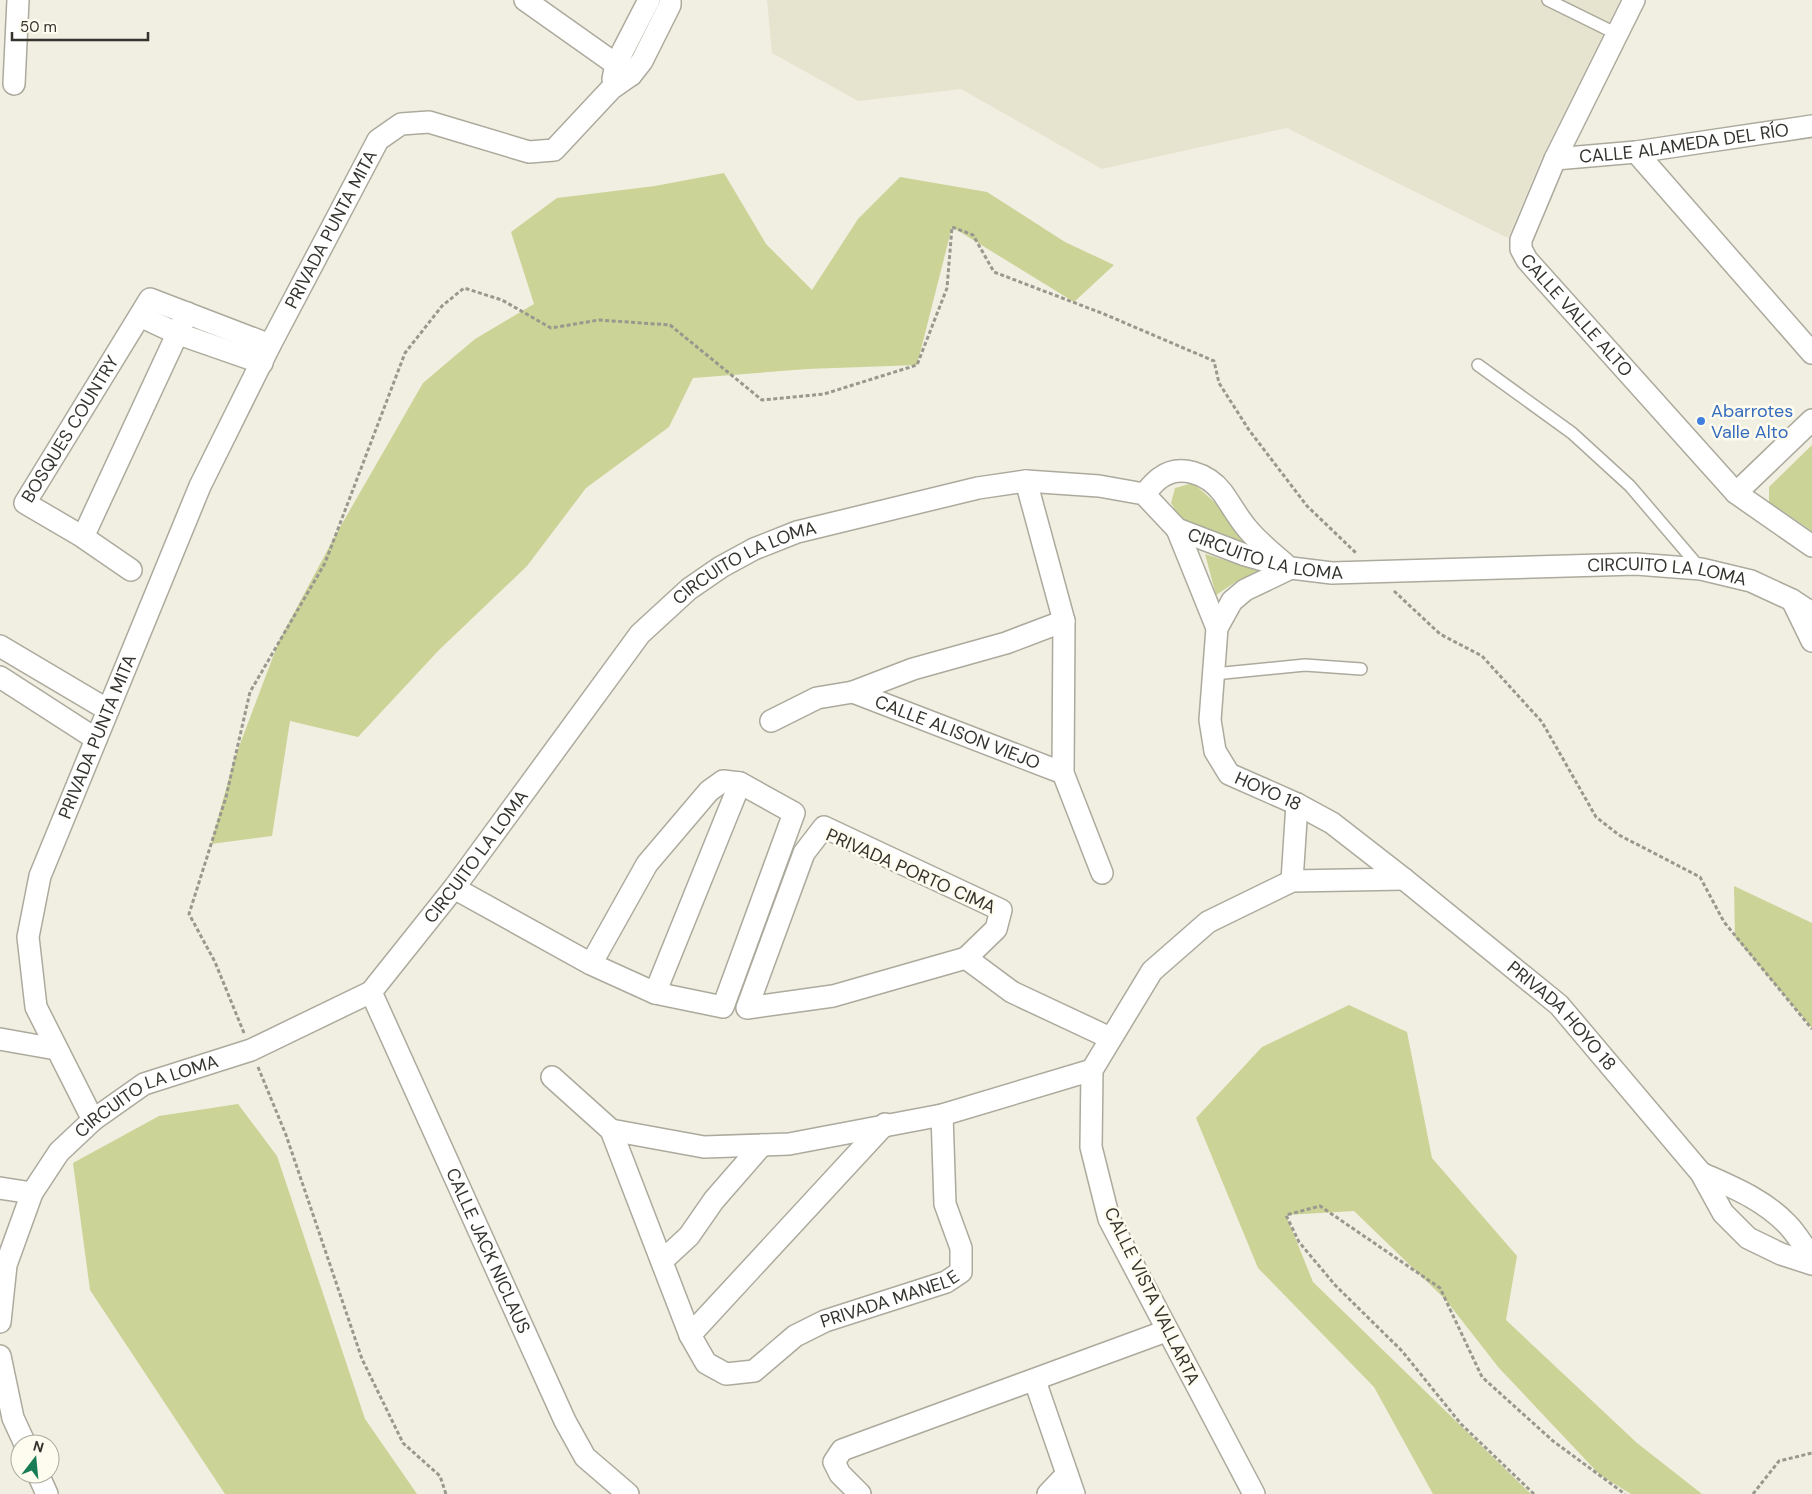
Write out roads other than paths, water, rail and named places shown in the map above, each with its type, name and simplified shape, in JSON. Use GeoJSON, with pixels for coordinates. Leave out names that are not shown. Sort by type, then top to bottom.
{"type":"FeatureCollection","features":[{"type":"Feature","properties":{"kind":"street"},"geometry":{"type":"LineString","coordinates":[[525,0],[623,70]]}},
{"type":"Feature","properties":{"kind":"street"},"geometry":{"type":"LineString","coordinates":[[623,70],[648,0]]}},
{"type":"Feature","properties":{"kind":"street"},"geometry":{"type":"LineString","coordinates":[[623,70],[642,61],[670,5],[670,0]]}},
{"type":"Feature","properties":{"kind":"street","name":"CALLE VALLE ALTO"},"geometry":{"type":"LineString","coordinates":[[1637,1],[1617,34],[1555,159],[1521,240],[1521,249],[1524,255],[1736,493],[1812,546]]}},
{"type":"Feature","properties":{"kind":"street"},"geometry":{"type":"LineString","coordinates":[[14,84],[17,4]]}},
{"type":"Feature","properties":{"kind":"street","name":"PRIVADA PUNTA MITA"},"geometry":{"type":"LineString","coordinates":[[93,1120],[36,1007],[28,937],[40,876],[200,486],[266,354],[378,140],[400,124],[429,122],[530,152],[554,150],[611,89],[623,70]]}},
{"type":"Feature","properties":{"kind":"street","name":"CALLE ALAMEDA DEL RÍO"},"geometry":{"type":"LineString","coordinates":[[1555,159],[1808,133]]}},
{"type":"Feature","properties":{"kind":"street"},"geometry":{"type":"LineString","coordinates":[[1636,152],[1812,353]]}},
{"type":"Feature","properties":{"kind":"street"},"geometry":{"type":"LineString","coordinates":[[145,308],[187,313],[266,354]]}},
{"type":"Feature","properties":{"kind":"street"},"geometry":{"type":"LineString","coordinates":[[145,308],[176,333],[266,354]]}},
{"type":"Feature","properties":{"kind":"street","name":"BOSQUES COUNTRY"},"geometry":{"type":"LineString","coordinates":[[130,570],[83,537],[25,503],[145,308]]}},
{"type":"Feature","properties":{"kind":"street"},"geometry":{"type":"LineString","coordinates":[[83,537],[176,333],[187,313]]}},
{"type":"Feature","properties":{"kind":"street"},"geometry":{"type":"LineString","coordinates":[[1736,493],[1812,420]]}},
{"type":"Feature","properties":{"kind":"street"},"geometry":{"type":"LineString","coordinates":[[1144,494],[1162,477],[1176,471],[1189,471],[1208,479],[1221,490],[1246,526],[1267,550],[1291,568]]}},
{"type":"Feature","properties":{"kind":"street","name":"CIRCUITO LA LOMA"},"geometry":{"type":"LineString","coordinates":[[0,1322],[6,1265],[32,1193],[59,1152],[93,1120],[144,1084],[251,1050],[371,992],[454,888],[640,634],[689,589],[721,567],[754,550],[798,532],[978,488],[1026,481],[1099,486],[1144,494],[1177,529],[1245,556],[1291,568],[1332,573],[1636,564],[1701,569],[1751,581],[1802,602],[1812,613]]}},
{"type":"Feature","properties":{"kind":"street","name":"CALLE ALISON VIEJO"},"geometry":{"type":"LineString","coordinates":[[1026,481],[1064,621],[1063,773],[1102,872]]}},
{"type":"Feature","properties":{"kind":"street","name":"HOYO 18"},"geometry":{"type":"LineString","coordinates":[[1177,529],[1216,628],[1210,720],[1215,751],[1229,774],[1297,804],[1332,824],[1404,879]]}},
{"type":"Feature","properties":{"kind":"street","name":"HOYO 18"},"geometry":{"type":"LineString","coordinates":[[1216,628],[1232,601],[1258,583],[1291,568]]}},
{"type":"Feature","properties":{"kind":"street"},"geometry":{"type":"LineString","coordinates":[[1802,602],[1812,641]]}},
{"type":"Feature","properties":{"kind":"street","name":"CALLE ALISON VIEJO"},"geometry":{"type":"LineString","coordinates":[[771,721],[817,698],[852,692],[913,669],[1006,643],[1064,621]]}},
{"type":"Feature","properties":{"kind":"street"},"geometry":{"type":"LineString","coordinates":[[0,646],[108,710]]}},
{"type":"Feature","properties":{"kind":"street"},"geometry":{"type":"LineString","coordinates":[[0,677],[96,739]]}},
{"type":"Feature","properties":{"kind":"street","name":"CALLE ALISON VIEJO"},"geometry":{"type":"LineString","coordinates":[[852,692],[1063,773]]}},
{"type":"Feature","properties":{"kind":"street"},"geometry":{"type":"LineString","coordinates":[[454,888],[591,964],[655,993],[723,1007],[794,813],[740,783],[723,781],[709,791],[647,864],[591,964]]}},
{"type":"Feature","properties":{"kind":"street"},"geometry":{"type":"LineString","coordinates":[[655,993],[740,783]]}},
{"type":"Feature","properties":{"kind":"street"},"geometry":{"type":"LineString","coordinates":[[1292,881],[1297,804]]}},
{"type":"Feature","properties":{"kind":"street","name":"PRIVADA PORTO CIMA"},"geometry":{"type":"LineString","coordinates":[[824,827],[1002,910],[996,929],[966,958],[833,996],[747,1008],[804,853],[824,827]]}},
{"type":"Feature","properties":{"kind":"street","name":"CALLE VISTA VALLARTA"},"geometry":{"type":"LineString","coordinates":[[1254,1494],[1166,1331],[1109,1218],[1091,1147],[1092,1070],[1152,971],[1208,922],[1292,881],[1404,879]]}},
{"type":"Feature","properties":{"kind":"street","name":"PRIVADA HOYO 18"},"geometry":{"type":"LineString","coordinates":[[1404,879],[1559,1005],[1701,1173],[1724,1213],[1748,1238],[1780,1254],[1812,1264]]}},
{"type":"Feature","properties":{"kind":"street"},"geometry":{"type":"LineString","coordinates":[[966,958],[1012,992],[1110,1038]]}},
{"type":"Feature","properties":{"kind":"street","name":"CALLE JACK NICLAUS"},"geometry":{"type":"LineString","coordinates":[[371,992],[565,1421],[585,1457],[628,1494]]}},
{"type":"Feature","properties":{"kind":"street"},"geometry":{"type":"LineString","coordinates":[[0,1039],[56,1049]]}},
{"type":"Feature","properties":{"kind":"street"},"geometry":{"type":"LineString","coordinates":[[611,1130],[704,1147],[789,1144],[885,1124],[942,1115],[1092,1070]]}},
{"type":"Feature","properties":{"kind":"street","name":"PRIVADA MANELE"},"geometry":{"type":"LineString","coordinates":[[552,1077],[611,1130],[690,1335],[706,1363],[726,1374],[754,1372],[795,1336],[825,1321],[946,1282],[961,1272],[961,1248],[945,1204],[942,1115]]}},
{"type":"Feature","properties":{"kind":"street"},"geometry":{"type":"LineString","coordinates":[[690,1335],[885,1124]]}},
{"type":"Feature","properties":{"kind":"street"},"geometry":{"type":"LineString","coordinates":[[662,1261],[689,1236],[714,1200],[762,1145]]}},
{"type":"Feature","properties":{"kind":"street","name":"PRIVADA HOYO 18"},"geometry":{"type":"LineString","coordinates":[[1701,1173],[1743,1191],[1767,1206],[1788,1225],[1812,1258]]}},
{"type":"Feature","properties":{"kind":"street"},"geometry":{"type":"LineString","coordinates":[[0,1188],[32,1193]]}},
{"type":"Feature","properties":{"kind":"street"},"geometry":{"type":"LineString","coordinates":[[860,1494],[840,1474],[834,1462],[842,1450],[1035,1381],[1166,1331]]}},
{"type":"Feature","properties":{"kind":"street"},"geometry":{"type":"LineString","coordinates":[[0,1356],[13,1418],[20,1434]]}},
{"type":"Feature","properties":{"kind":"street"},"geometry":{"type":"LineString","coordinates":[[1035,1381],[1074,1494]]}},
{"type":"Feature","properties":{"kind":"street"},"geometry":{"type":"LineString","coordinates":[[1048,1494],[1067,1474]]}},
{"type":"Feature","properties":{"kind":"lane"},"geometry":{"type":"LineString","coordinates":[[1548,0],[1617,34]]}},
{"type":"Feature","properties":{"kind":"lane"},"geometry":{"type":"LineString","coordinates":[[1478,365],[1579,439],[1630,486],[1701,569]]}},
{"type":"Feature","properties":{"kind":"lane"},"geometry":{"type":"LineString","coordinates":[[1214,674],[1305,665],[1361,669]]}},
{"type":"Feature","properties":{"kind":"place","name":"Abarrotes Valle Alto"},"geometry":{"type":"Point","coordinates":[1701,421]}}]}
